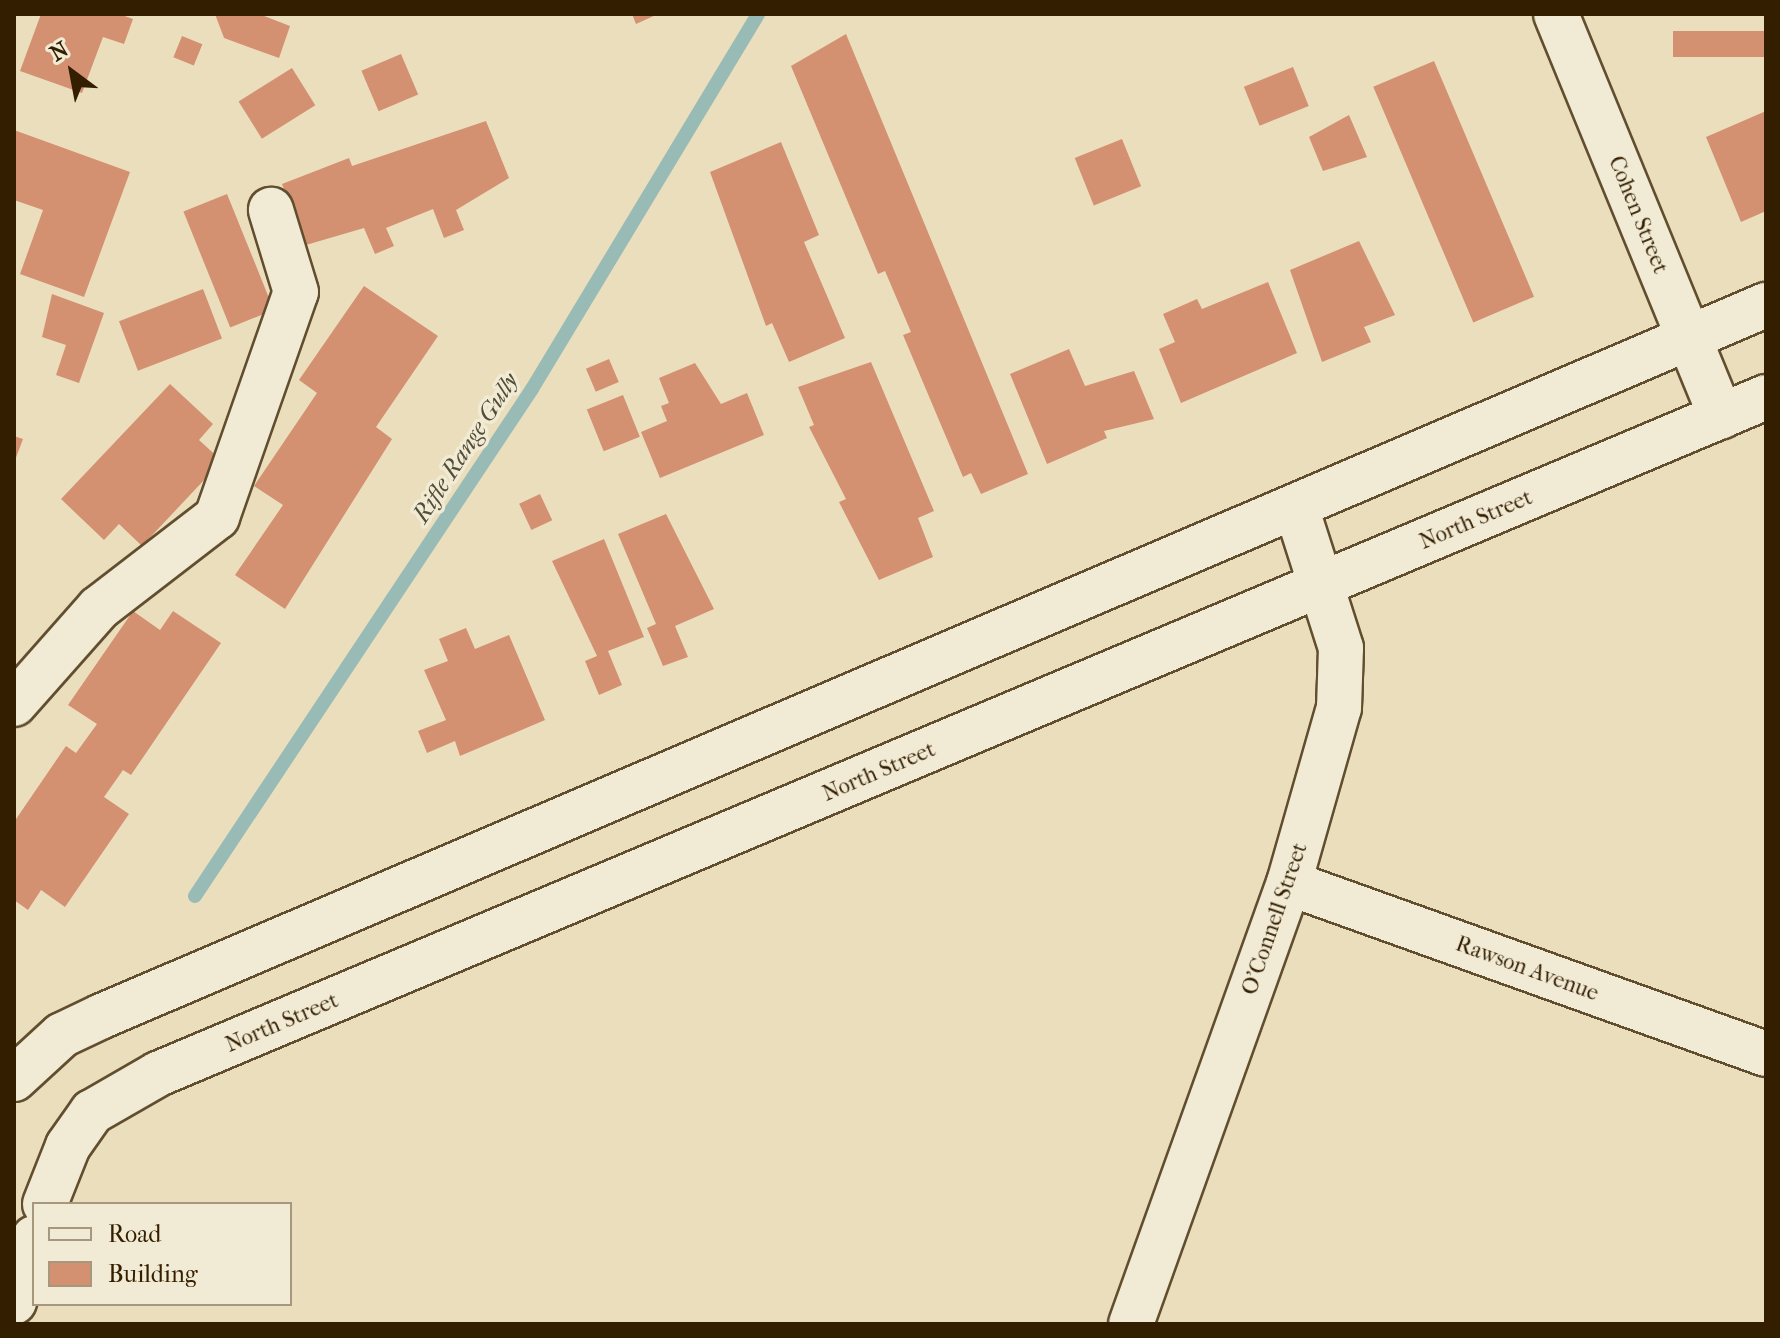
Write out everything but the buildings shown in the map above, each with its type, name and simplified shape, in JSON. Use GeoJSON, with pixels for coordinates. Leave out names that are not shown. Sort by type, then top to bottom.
{"type":"FeatureCollection","features":[{"type":"Feature","properties":{"kind":"street","name":"Cohen Street"},"geometry":{"type":"LineString","coordinates":[[1556,14],[1721,416]]}},
{"type":"Feature","properties":{"kind":"street"},"geometry":{"type":"LineString","coordinates":[[14,704],[99,608],[217,517],[296,292],[271,210]]}},
{"type":"Feature","properties":{"kind":"street"},"geometry":{"type":"LineString","coordinates":[[18,1063],[102,1016],[1766,305]]}},
{"type":"Feature","properties":{"kind":"street","name":"North Street"},"geometry":{"type":"LineString","coordinates":[[46,1202],[68,1146],[92,1112],[158,1074],[1766,397]]}},
{"type":"Feature","properties":{"kind":"street","name":"O'Connell Street"},"geometry":{"type":"LineString","coordinates":[[1131,1324],[1289,883],[1339,708],[1341,648],[1324,585],[1296,507]]}},
{"type":"Feature","properties":{"kind":"street","name":"Rawson Avenue"},"geometry":{"type":"LineString","coordinates":[[1289,883],[1766,1054]]}},
{"type":"Feature","properties":{"kind":"street"},"geometry":{"type":"LineString","coordinates":[[14,1302],[32,1244]]}},
{"type":"Feature","properties":{"kind":"waterway","name":"Rifle Range Gully"},"geometry":{"type":"LineString","coordinates":[[195,896],[532,389],[758,14]]}}]}
